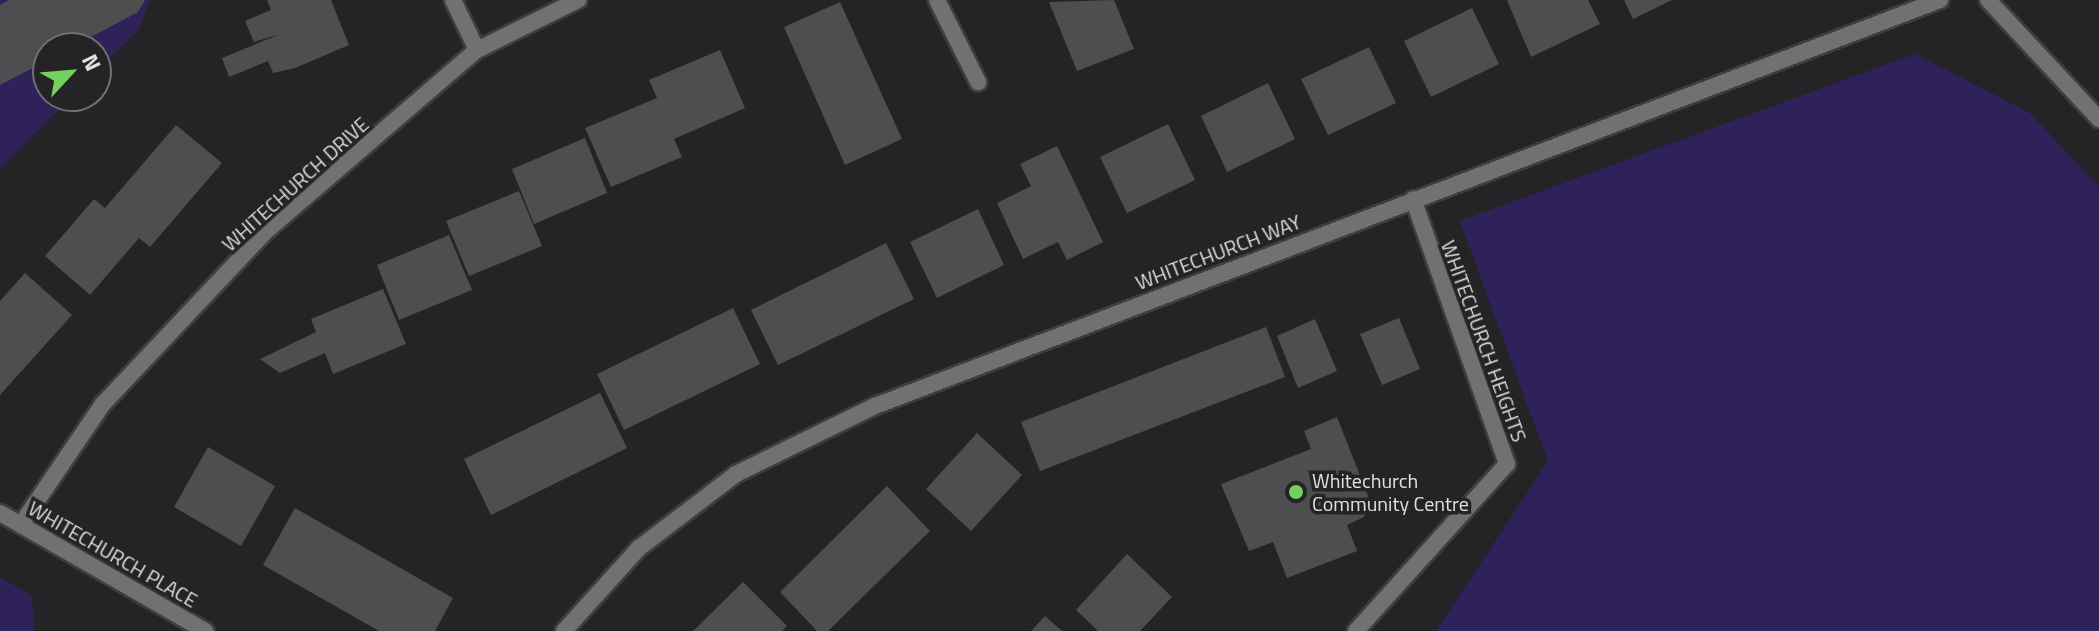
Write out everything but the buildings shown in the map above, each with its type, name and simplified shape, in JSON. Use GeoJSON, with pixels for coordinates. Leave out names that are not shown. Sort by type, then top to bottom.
{"type":"FeatureCollection","features":[{"type":"Feature","properties":{"kind":"street"},"geometry":{"type":"LineString","coordinates":[[453,0],[477,50]]}},
{"type":"Feature","properties":{"kind":"street","name":"WHITECHURCH DRIVE"},"geometry":{"type":"LineString","coordinates":[[22,523],[103,404],[264,233],[477,50],[578,0]]}},
{"type":"Feature","properties":{"kind":"street"},"geometry":{"type":"LineString","coordinates":[[937,0],[978,82]]}},
{"type":"Feature","properties":{"kind":"street","name":"WHITECHURCH WAY"},"geometry":{"type":"LineString","coordinates":[[564,631],[639,548],[736,474],[875,406],[1940,0]]}},
{"type":"Feature","properties":{"kind":"street"},"geometry":{"type":"LineString","coordinates":[[1988,0],[2099,119]]}},
{"type":"Feature","properties":{"kind":"street","name":"WHITECHURCH HEIGHTS"},"geometry":{"type":"LineString","coordinates":[[1356,631],[1507,464],[1413,199]]}},
{"type":"Feature","properties":{"kind":"street","name":"WHITECHURCH PLACE"},"geometry":{"type":"LineString","coordinates":[[0,513],[205,631]]}},
{"type":"Feature","properties":{"kind":"shaded area"},"geometry":{"type":"Polygon","coordinates":[[[0,0],[150,0],[139,29],[112,56],[112,32],[32,32],[32,112],[56,112],[0,169],[0,0]]]}},
{"type":"Feature","properties":{"kind":"shaded area"},"geometry":{"type":"Polygon","coordinates":[[[1915,54],[2030,113],[2099,187],[2099,631],[1436,631],[1548,461],[1460,221],[1915,54]]]}},
{"type":"Feature","properties":{"kind":"shaded area"},"geometry":{"type":"Polygon","coordinates":[[[0,577],[32,596],[34,631],[0,631],[0,577]]]}},
{"type":"Feature","properties":{"kind":"place","name":"Whitechurch Community Centre"},"geometry":{"type":"Point","coordinates":[1296,492]}}]}
